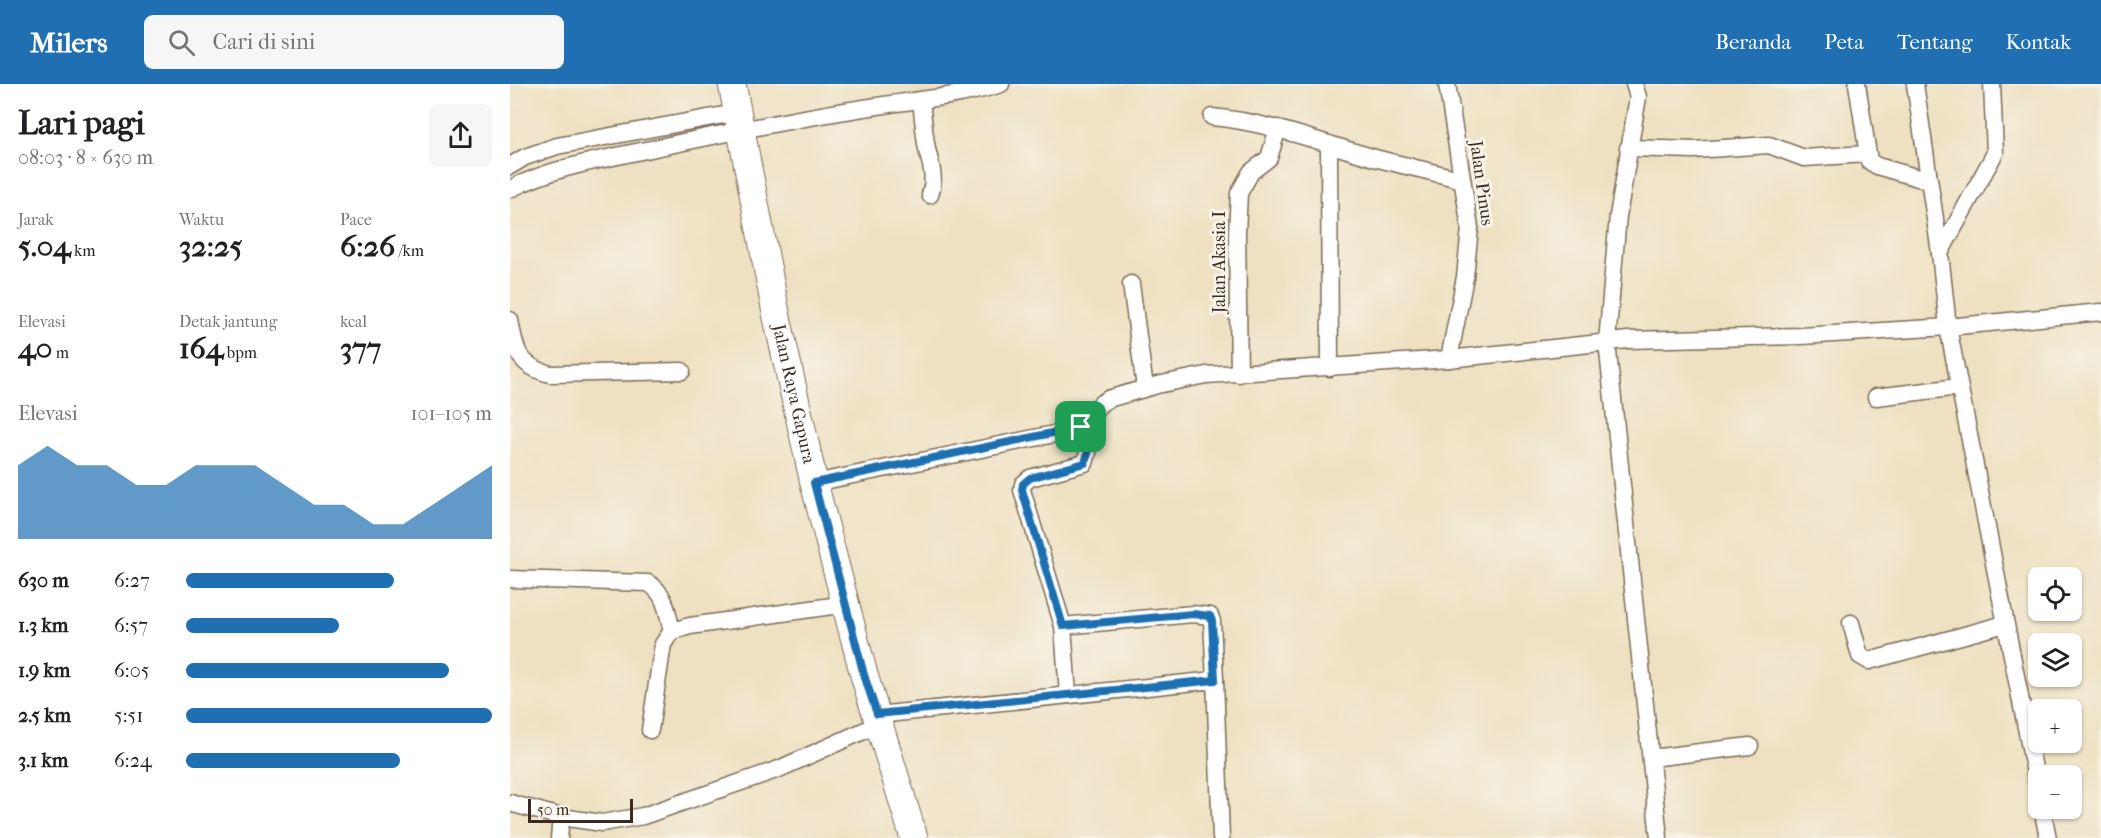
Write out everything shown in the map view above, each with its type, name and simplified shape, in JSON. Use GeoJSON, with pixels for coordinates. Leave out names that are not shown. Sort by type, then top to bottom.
{"type":"FeatureCollection","features":[{"type":"Feature","properties":{"kind":"main road","name":"Jalan Raya Gapura"},"geometry":{"type":"LineString","coordinates":[[732,84],[741,121],[776,313],[814,483],[878,719],[914,838]]}},
{"type":"Feature","properties":{"kind":"street"},"geometry":{"type":"LineString","coordinates":[[510,166],[525,157],[557,146],[741,121],[921,101],[1001,84]]}},
{"type":"Feature","properties":{"kind":"street","name":"Jalan Pinus"},"geometry":{"type":"LineString","coordinates":[[1447,84],[1470,228],[1470,245],[1449,359]]}},
{"type":"Feature","properties":{"kind":"street"},"geometry":{"type":"LineString","coordinates":[[1634,84],[1638,97],[1618,216],[1607,342],[1659,838]]}},
{"type":"Feature","properties":{"kind":"street"},"geometry":{"type":"LineString","coordinates":[[1857,84],[1866,154],[1869,161],[1877,166],[1929,181]]}},
{"type":"Feature","properties":{"kind":"street"},"geometry":{"type":"LineString","coordinates":[[1915,84],[1940,253],[1948,327],[2033,765]]}},
{"type":"Feature","properties":{"kind":"street"},"geometry":{"type":"LineString","coordinates":[[1940,253],[1995,153],[1992,84]]}},
{"type":"Feature","properties":{"kind":"street"},"geometry":{"type":"LineString","coordinates":[[921,101],[928,152],[932,160],[934,184],[930,195]]}},
{"type":"Feature","properties":{"kind":"street"},"geometry":{"type":"LineString","coordinates":[[1212,117],[1241,119],[1278,128],[1462,180]]}},
{"type":"Feature","properties":{"kind":"street"},"geometry":{"type":"LineString","coordinates":[[510,189],[554,171],[741,121]]}},
{"type":"Feature","properties":{"kind":"street","name":"Jalan Akasia I"},"geometry":{"type":"LineString","coordinates":[[1239,374],[1237,233],[1239,193],[1251,172],[1269,158],[1278,128]]}},
{"type":"Feature","properties":{"kind":"street"},"geometry":{"type":"LineString","coordinates":[[1329,144],[1330,368]]}},
{"type":"Feature","properties":{"kind":"street"},"geometry":{"type":"LineString","coordinates":[[1628,148],[1694,150],[1769,145],[1804,158],[1866,154]]}},
{"type":"Feature","properties":{"kind":"street"},"geometry":{"type":"LineString","coordinates":[[1131,284],[1145,388]]}},
{"type":"Feature","properties":{"kind":"street"},"geometry":{"type":"LineString","coordinates":[[814,483],[1081,427],[1107,399],[1180,379],[1449,359],[1607,342],[1801,336],[1948,327],[2101,312]]}},
{"type":"Feature","properties":{"kind":"street"},"geometry":{"type":"LineString","coordinates":[[510,320],[516,351],[534,370],[550,374],[682,371]]}},
{"type":"Feature","properties":{"kind":"street"},"geometry":{"type":"LineString","coordinates":[[1876,397],[1959,387]]}},
{"type":"Feature","properties":{"kind":"street"},"geometry":{"type":"LineString","coordinates":[[1068,695],[1063,626],[1022,490],[1023,484],[1030,478],[1085,463],[1088,453],[1081,427]]}},
{"type":"Feature","properties":{"kind":"street"},"geometry":{"type":"LineString","coordinates":[[510,579],[648,583],[657,589],[664,600],[672,632]]}},
{"type":"Feature","properties":{"kind":"street"},"geometry":{"type":"LineString","coordinates":[[650,730],[663,644],[672,632],[690,626],[846,604]]}},
{"type":"Feature","properties":{"kind":"street"},"geometry":{"type":"LineString","coordinates":[[1063,626],[1193,614],[1210,616],[1215,680],[1221,838]]}},
{"type":"Feature","properties":{"kind":"street"},"geometry":{"type":"LineString","coordinates":[[1851,623],[1860,656],[1869,661],[2005,624]]}},
{"type":"Feature","properties":{"kind":"street"},"geometry":{"type":"LineString","coordinates":[[510,804],[561,817],[602,823],[643,816],[779,769],[878,719],[1068,695],[1215,680]]}},
{"type":"Feature","properties":{"kind":"street"},"geometry":{"type":"LineString","coordinates":[[1651,758],[1750,746]]}},
{"type":"Feature","properties":{"kind":"street"},"geometry":{"type":"LineString","coordinates":[[559,838],[561,817]]}},
{"type":"Feature","properties":{"kind":"street"},"geometry":{"type":"LineString","coordinates":[[2044,819],[2048,838]]}},
{"type":"Feature","properties":{"kind":"route"},"geometry":{"type":"LineString","coordinates":[[1081,427],[1088,453],[1085,463],[1030,478],[1023,484],[1022,490],[1063,626],[1193,614],[1210,616],[1215,680],[877,714],[855,643],[814,483],[1081,427]]}}]}
